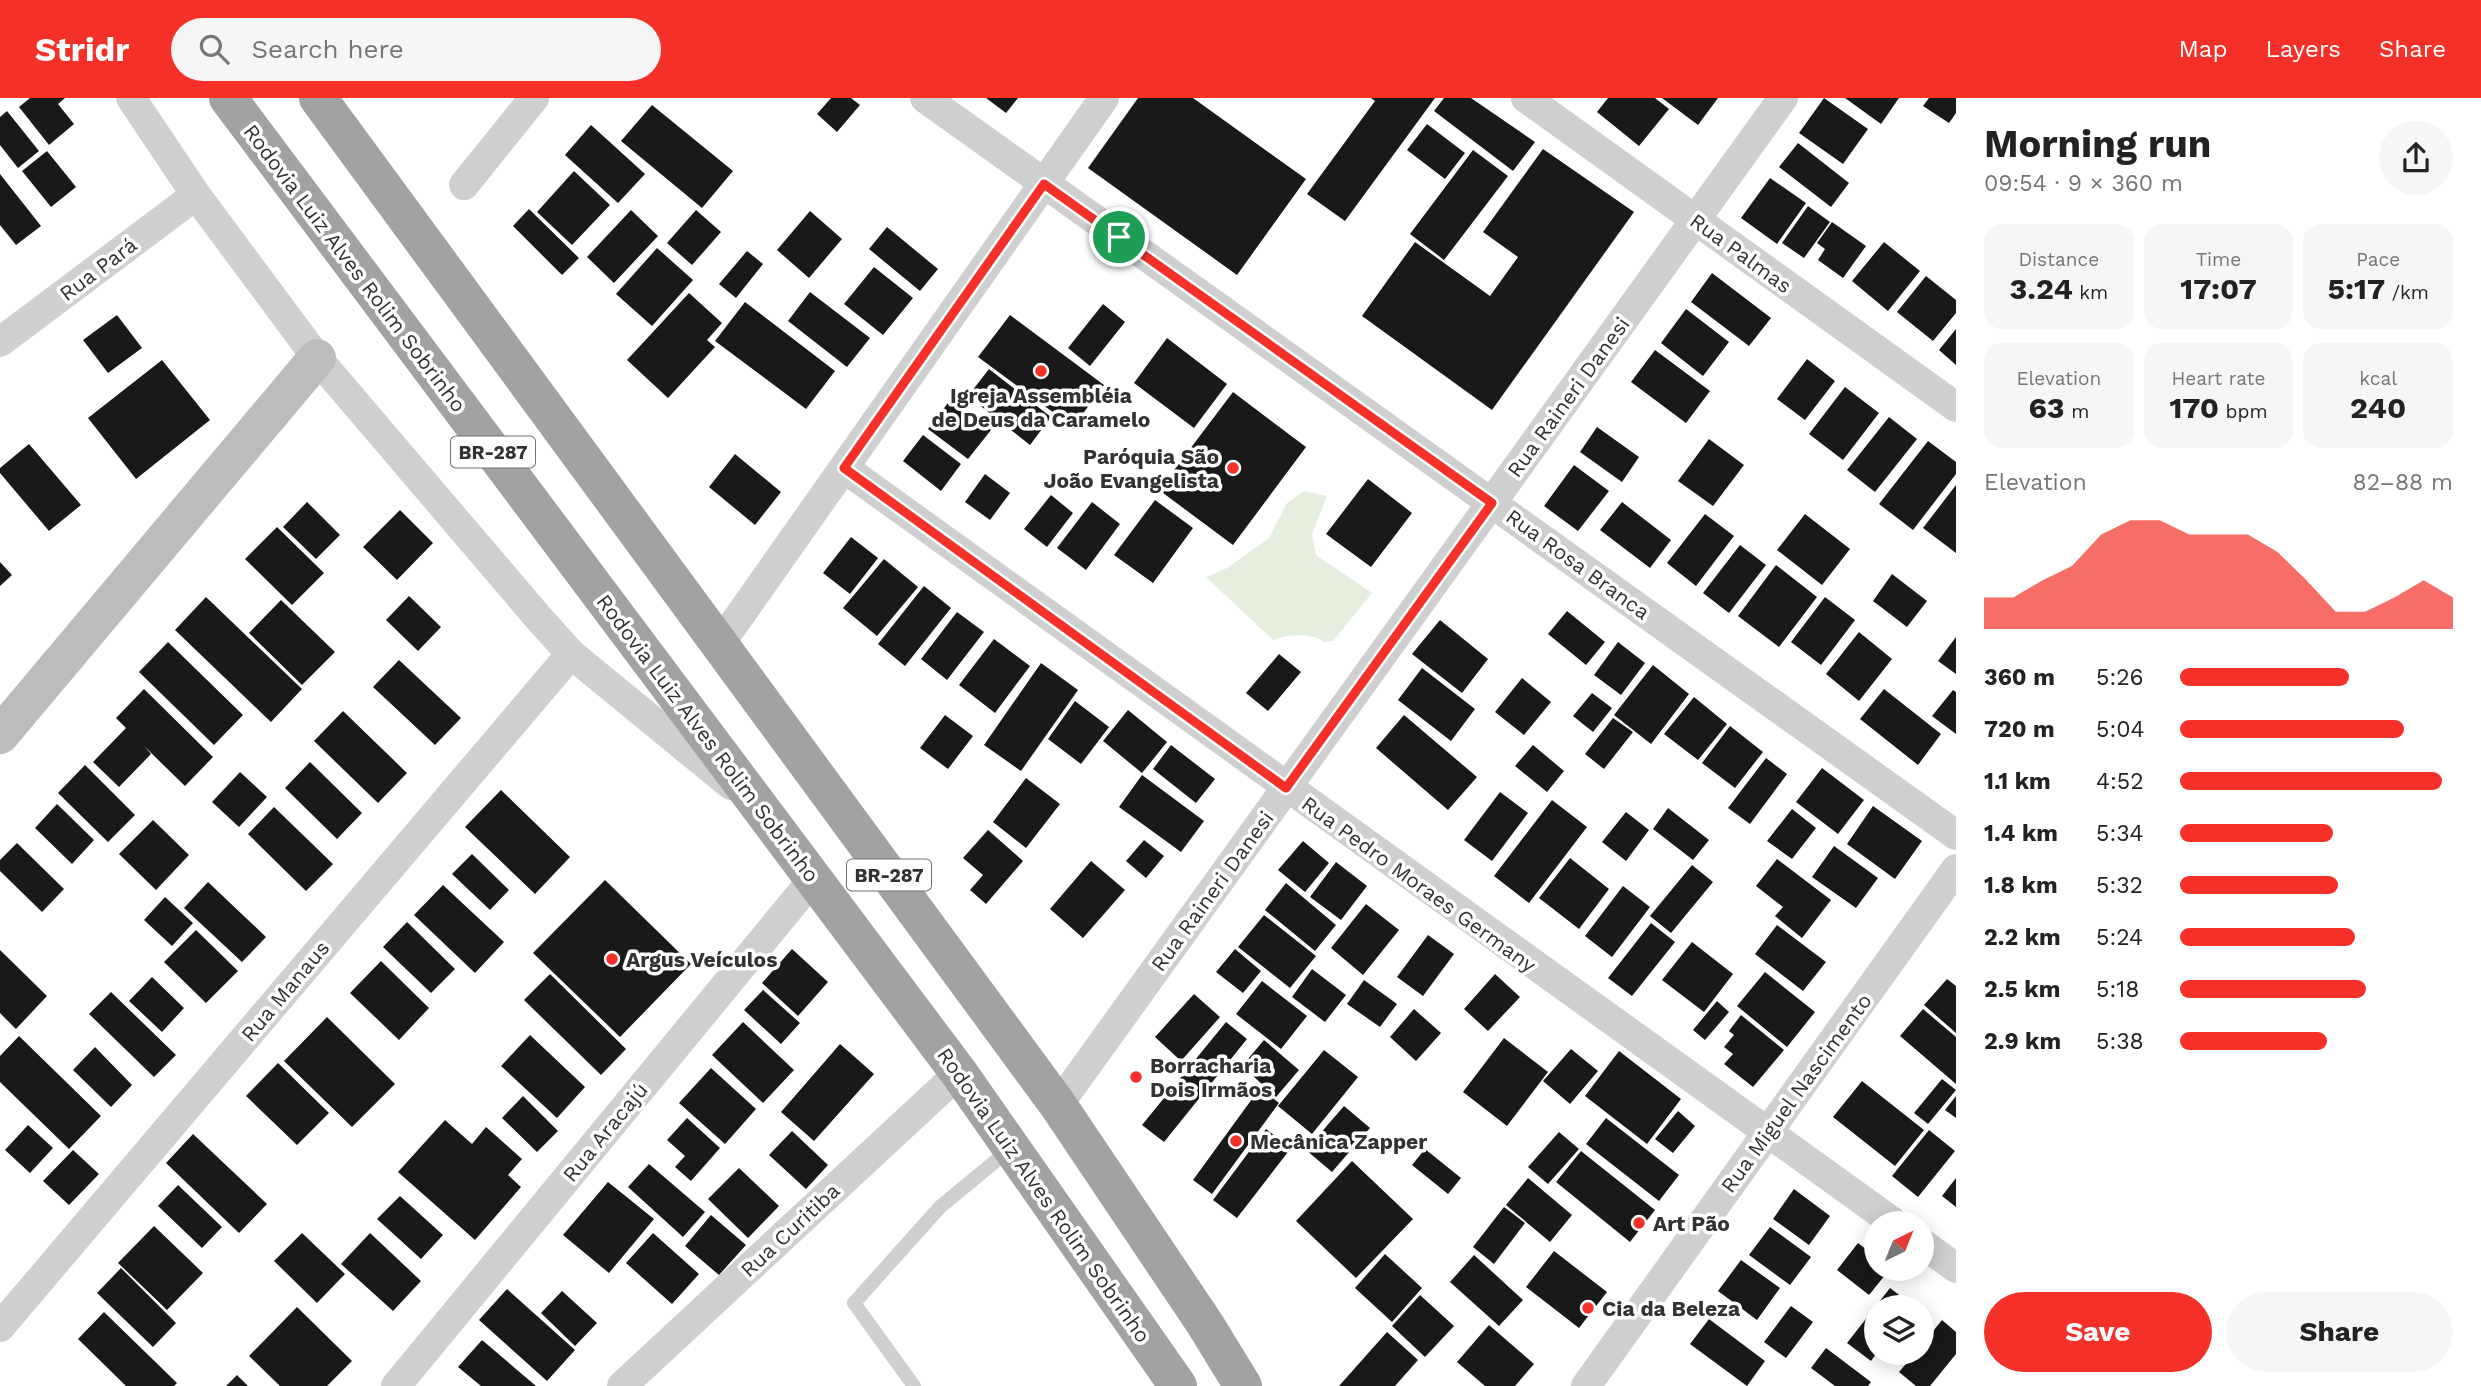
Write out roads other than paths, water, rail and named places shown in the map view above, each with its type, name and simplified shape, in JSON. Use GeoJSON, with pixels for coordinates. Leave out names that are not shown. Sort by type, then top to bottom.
{"type":"FeatureCollection","features":[{"type":"Feature","properties":{"kind":"highway","name":"Rodovia Luiz Alves Rolim Sobrinho"},"geometry":{"type":"LineString","coordinates":[[228,98],[959,1073],[1178,1386]]}},
{"type":"Feature","properties":{"kind":"highway","name":"BR-287"},"geometry":{"type":"LineString","coordinates":[[318,98],[1058,1105],[1205,1324],[1243,1386]]}},
{"type":"Feature","properties":{"kind":"main road"},"geometry":{"type":"LineString","coordinates":[[0,735],[317,358]]}},
{"type":"Feature","properties":{"kind":"street"},"geometry":{"type":"LineString","coordinates":[[131,98],[196,195],[317,358],[570,654],[758,807]]}},
{"type":"Feature","properties":{"kind":"street"},"geometry":{"type":"LineString","coordinates":[[464,185],[534,98]]}},
{"type":"Feature","properties":{"kind":"street","name":"Rua Rosa Branca"},"geometry":{"type":"LineString","coordinates":[[925,98],[1956,835]]}},
{"type":"Feature","properties":{"kind":"street"},"geometry":{"type":"LineString","coordinates":[[719,645],[1104,98]]}},
{"type":"Feature","properties":{"kind":"street","name":"Rua Palmas"},"geometry":{"type":"LineString","coordinates":[[1527,98],[1956,407]]}},
{"type":"Feature","properties":{"kind":"street","name":"Rua Raineri Danesi"},"geometry":{"type":"LineString","coordinates":[[1058,1105],[1783,98]]}},
{"type":"Feature","properties":{"kind":"street","name":"Rua Pará"},"geometry":{"type":"LineString","coordinates":[[0,342],[196,195]]}},
{"type":"Feature","properties":{"kind":"street","name":"Rua Pedro Moraes Germany"},"geometry":{"type":"LineString","coordinates":[[844,468],[1877,1211]]}},
{"type":"Feature","properties":{"kind":"street","name":"Rua Manaus"},"geometry":{"type":"LineString","coordinates":[[0,1328],[570,654]]}},
{"type":"Feature","properties":{"kind":"street","name":"Rua Miguel Nascimento"},"geometry":{"type":"LineString","coordinates":[[1586,1386],[1956,869]]}},
{"type":"Feature","properties":{"kind":"street","name":"Rua Aracajú"},"geometry":{"type":"LineString","coordinates":[[396,1386],[814,878]]}},
{"type":"Feature","properties":{"kind":"street","name":"Rua Curitiba"},"geometry":{"type":"LineString","coordinates":[[622,1386],[959,1073]]}},
{"type":"Feature","properties":{"kind":"street"},"geometry":{"type":"LineString","coordinates":[[1934,1252],[1956,1268]]}},
{"type":"Feature","properties":{"kind":"lane"},"geometry":{"type":"LineString","coordinates":[[914,1386],[854,1303],[940,1207],[1013,1147]]}},
{"type":"Feature","properties":{"kind":"place","name":"Igreja Assembléia de Deus da Caramelo"},"geometry":{"type":"Point","coordinates":[1041,371]}},
{"type":"Feature","properties":{"kind":"place","name":"Paróquia São João Evangelista"},"geometry":{"type":"Point","coordinates":[1233,468]}},
{"type":"Feature","properties":{"kind":"place","name":"Argus Veículos"},"geometry":{"type":"Point","coordinates":[612,959]}},
{"type":"Feature","properties":{"kind":"place","name":"Borracharia Dois Irmãos"},"geometry":{"type":"Point","coordinates":[1136,1077]}},
{"type":"Feature","properties":{"kind":"place","name":"Mecânica Zapper"},"geometry":{"type":"Point","coordinates":[1236,1141]}},
{"type":"Feature","properties":{"kind":"place","name":"Art Pão"},"geometry":{"type":"Point","coordinates":[1639,1223]}},
{"type":"Feature","properties":{"kind":"place","name":"Cia da Beleza"},"geometry":{"type":"Point","coordinates":[1588,1308]}}]}
